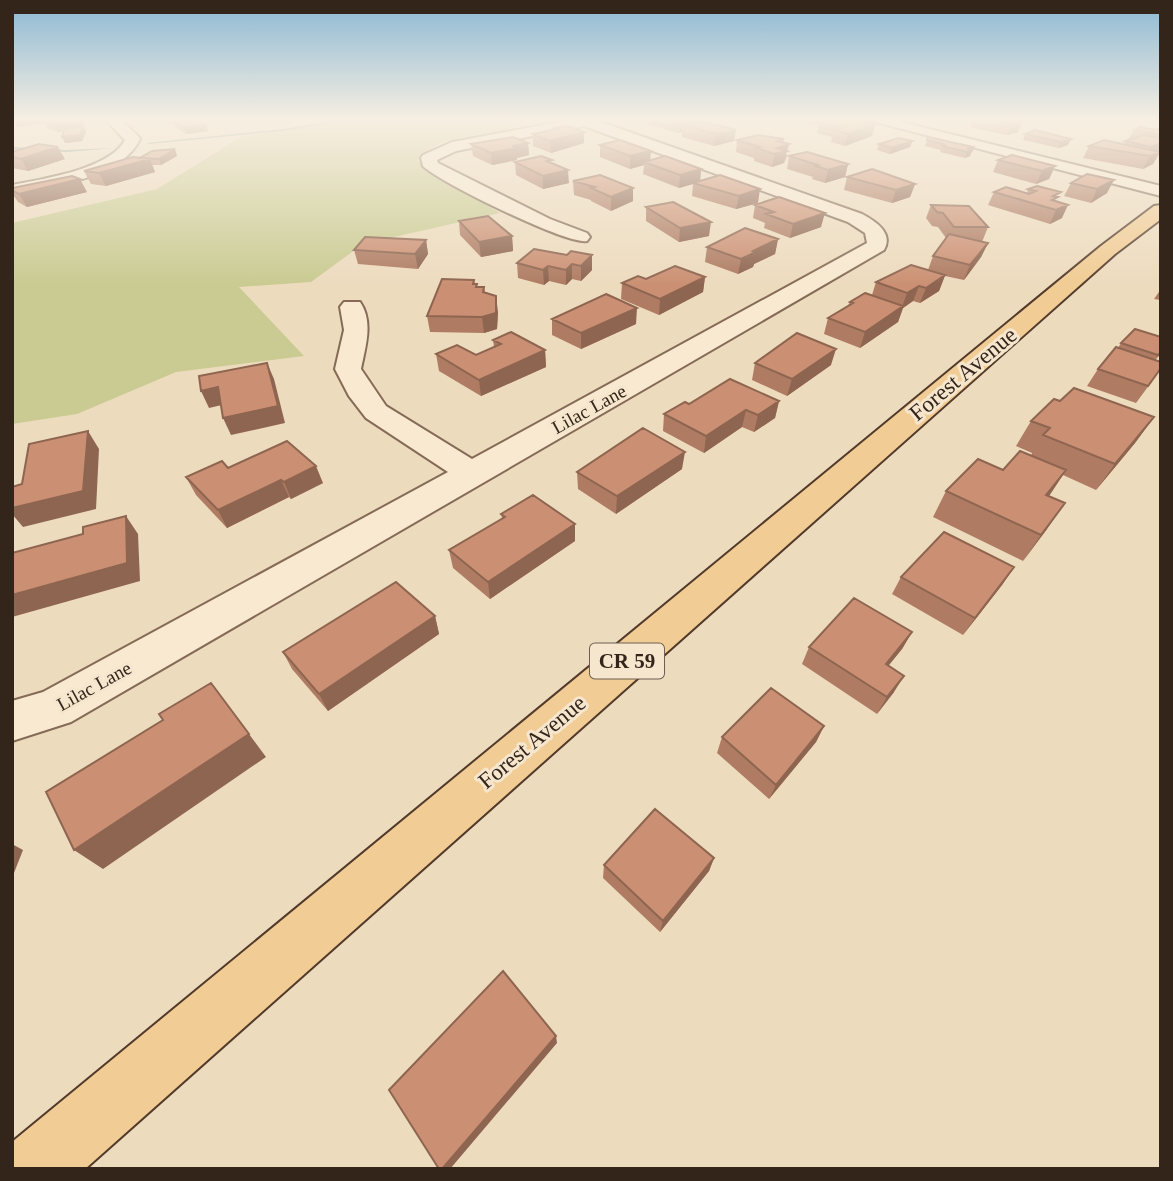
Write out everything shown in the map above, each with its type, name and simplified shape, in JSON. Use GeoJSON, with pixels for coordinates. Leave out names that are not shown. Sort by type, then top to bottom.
{"type":"FeatureCollection","features":[{"type":"Feature","properties":{"kind":"main road","name":"Forest Avenue"},"geometry":{"type":"LineString","coordinates":[[33,1169],[1108,250],[1161,210]]}},
{"type":"Feature","properties":{"kind":"street"},"geometry":{"type":"LineString","coordinates":[[12,190],[79,174]]}},
{"type":"Feature","properties":{"kind":"street"},"geometry":{"type":"LineString","coordinates":[[451,174],[543,223],[580,237]]}},
{"type":"Feature","properties":{"kind":"street","name":"Lilac Lane"},"geometry":{"type":"LineString","coordinates":[[12,721],[55,708],[877,246],[875,231],[855,218],[737,174]]}},
{"type":"Feature","properties":{"kind":"street"},"geometry":{"type":"LineString","coordinates":[[1093,174],[1161,191]]}},
{"type":"Feature","properties":{"kind":"street"},"geometry":{"type":"LineString","coordinates":[[352,307],[356,330],[348,369],[363,396],[376,412],[474,474]]}},
{"type":"Feature","properties":{"kind":"green space"},"geometry":{"type":"Polygon","coordinates":[[[181,174],[438,174],[500,213],[363,244],[311,282],[239,287],[304,356],[176,372],[77,414],[12,424],[12,223],[157,189],[181,174]]]}},
{"type":"Feature","properties":{"kind":"building"},"geometry":{"type":"Polygon","coordinates":[[[856,174],[887,174],[915,184],[896,190],[847,177],[856,174]]]}},
{"type":"Feature","properties":{"kind":"building"},"geometry":{"type":"Polygon","coordinates":[[[1087,174],[1114,180],[1097,189],[1071,183],[1087,174]]]}},
{"type":"Feature","properties":{"kind":"building"},"geometry":{"type":"Polygon","coordinates":[[[600,175],[633,188],[611,197],[591,188],[595,187],[573,181],[600,175]]]}},
{"type":"Feature","properties":{"kind":"building"},"geometry":{"type":"Polygon","coordinates":[[[720,175],[760,189],[739,196],[693,183],[720,175]]]}},
{"type":"Feature","properties":{"kind":"building"},"geometry":{"type":"Polygon","coordinates":[[[72,176],[80,179],[19,194],[12,190],[12,188],[72,176]]]}},
{"type":"Feature","properties":{"kind":"building"},"geometry":{"type":"Polygon","coordinates":[[[1037,186],[1061,192],[1053,196],[1058,197],[1052,200],[1068,205],[1056,210],[994,192],[1006,187],[1029,194],[1036,191],[1028,189],[1037,186]]]}},
{"type":"Feature","properties":{"kind":"building"},"geometry":{"type":"Polygon","coordinates":[[[779,197],[825,213],[793,224],[766,214],[774,212],[755,205],[779,197]]]}},
{"type":"Feature","properties":{"kind":"building"},"geometry":{"type":"Polygon","coordinates":[[[673,202],[711,222],[680,228],[646,207],[673,202]]]}},
{"type":"Feature","properties":{"kind":"building"},"geometry":{"type":"Polygon","coordinates":[[[931,205],[969,206],[988,227],[954,227],[943,213],[937,212],[931,205]]]}},
{"type":"Feature","properties":{"kind":"building"},"geometry":{"type":"Polygon","coordinates":[[[488,216],[512,236],[479,242],[459,221],[488,216]]]}},
{"type":"Feature","properties":{"kind":"building"},"geometry":{"type":"Polygon","coordinates":[[[745,228],[778,239],[741,259],[707,247],[745,228]]]}},
{"type":"Feature","properties":{"kind":"building"},"geometry":{"type":"Polygon","coordinates":[[[949,234],[988,243],[970,265],[933,256],[949,234]]]}},
{"type":"Feature","properties":{"kind":"building"},"geometry":{"type":"Polygon","coordinates":[[[365,237],[426,240],[415,254],[354,250],[365,237]]]}},
{"type":"Feature","properties":{"kind":"building"},"geometry":{"type":"Polygon","coordinates":[[[534,249],[567,255],[571,251],[592,255],[581,266],[572,264],[566,270],[548,266],[543,270],[517,263],[534,249]]]}},
{"type":"Feature","properties":{"kind":"building"},"geometry":{"type":"Polygon","coordinates":[[[911,265],[945,275],[926,288],[919,286],[907,293],[876,282],[911,265]]]}},
{"type":"Feature","properties":{"kind":"building"},"geometry":{"type":"Polygon","coordinates":[[[675,266],[705,277],[660,299],[622,283],[638,276],[646,279],[675,266]]]}},
{"type":"Feature","properties":{"kind":"building"},"geometry":{"type":"Polygon","coordinates":[[[442,279],[474,280],[476,287],[484,287],[483,292],[496,296],[496,313],[482,317],[427,316],[442,279]]]}},
{"type":"Feature","properties":{"kind":"building"},"geometry":{"type":"Polygon","coordinates":[[[865,293],[903,306],[865,332],[828,318],[853,303],[850,302],[865,293]]]}},
{"type":"Feature","properties":{"kind":"building"},"geometry":{"type":"Polygon","coordinates":[[[606,294],[637,308],[581,333],[552,319],[606,294]]]}},
{"type":"Feature","properties":{"kind":"building"},"geometry":{"type":"Polygon","coordinates":[[[1135,329],[1161,337],[1161,352],[1158,355],[1121,343],[1135,329]]]}},
{"type":"Feature","properties":{"kind":"building"},"geometry":{"type":"Polygon","coordinates":[[[511,332],[545,350],[479,380],[436,354],[457,345],[476,355],[501,344],[493,340],[511,332]]]}},
{"type":"Feature","properties":{"kind":"building"},"geometry":{"type":"Polygon","coordinates":[[[797,333],[836,349],[792,379],[755,363],[797,333]]]}},
{"type":"Feature","properties":{"kind":"building"},"geometry":{"type":"Polygon","coordinates":[[[1116,347],[1161,362],[1161,368],[1148,386],[1098,369],[1116,347]]]}},
{"type":"Feature","properties":{"kind":"building"},"geometry":{"type":"Polygon","coordinates":[[[267,363],[278,406],[223,418],[218,387],[201,391],[199,376],[267,363]]]}},
{"type":"Feature","properties":{"kind":"building"},"geometry":{"type":"Polygon","coordinates":[[[730,379],[779,401],[758,415],[746,410],[706,436],[664,414],[685,402],[689,404],[730,379]]]}},
{"type":"Feature","properties":{"kind":"building"},"geometry":{"type":"Polygon","coordinates":[[[1074,388],[1154,417],[1115,464],[1043,435],[1050,428],[1031,421],[1054,399],[1060,401],[1074,388]]]}},
{"type":"Feature","properties":{"kind":"building"},"geometry":{"type":"Polygon","coordinates":[[[643,428],[685,452],[617,496],[577,472],[643,428]]]}},
{"type":"Feature","properties":{"kind":"building"},"geometry":{"type":"Polygon","coordinates":[[[88,431],[83,491],[12,508],[12,487],[22,484],[29,444],[88,431]]]}},
{"type":"Feature","properties":{"kind":"building"},"geometry":{"type":"Polygon","coordinates":[[[287,441],[316,466],[218,510],[186,477],[222,461],[228,468],[287,441]]]}},
{"type":"Feature","properties":{"kind":"building"},"geometry":{"type":"Polygon","coordinates":[[[1020,451],[1066,470],[1046,495],[1065,503],[1041,535],[946,491],[978,459],[1003,470],[1020,451]]]}},
{"type":"Feature","properties":{"kind":"building"},"geometry":{"type":"Polygon","coordinates":[[[533,495],[575,524],[488,582],[449,550],[505,517],[501,514],[533,495]]]}},
{"type":"Feature","properties":{"kind":"building"},"geometry":{"type":"Polygon","coordinates":[[[126,516],[127,563],[12,595],[12,553],[83,534],[83,527],[126,516]]]}},
{"type":"Feature","properties":{"kind":"building"},"geometry":{"type":"Polygon","coordinates":[[[944,532],[1014,567],[975,618],[901,577],[944,532]]]}},
{"type":"Feature","properties":{"kind":"building"},"geometry":{"type":"Polygon","coordinates":[[[396,582],[435,616],[319,694],[283,652],[396,582]]]}},
{"type":"Feature","properties":{"kind":"building"},"geometry":{"type":"Polygon","coordinates":[[[854,598],[912,632],[886,664],[904,676],[887,697],[809,647],[854,598]]]}},
{"type":"Feature","properties":{"kind":"building"},"geometry":{"type":"Polygon","coordinates":[[[211,683],[249,734],[74,850],[46,792],[163,720],[159,714],[211,683]]]}},
{"type":"Feature","properties":{"kind":"building"},"geometry":{"type":"Polygon","coordinates":[[[771,688],[824,726],[776,785],[722,737],[771,688]]]}},
{"type":"Feature","properties":{"kind":"building"},"geometry":{"type":"Polygon","coordinates":[[[655,809],[714,858],[663,921],[604,865],[655,809]]]}},
{"type":"Feature","properties":{"kind":"building"},"geometry":{"type":"Polygon","coordinates":[[[503,971],[556,1036],[442,1169],[439,1169],[389,1090],[503,971]]]}}]}
